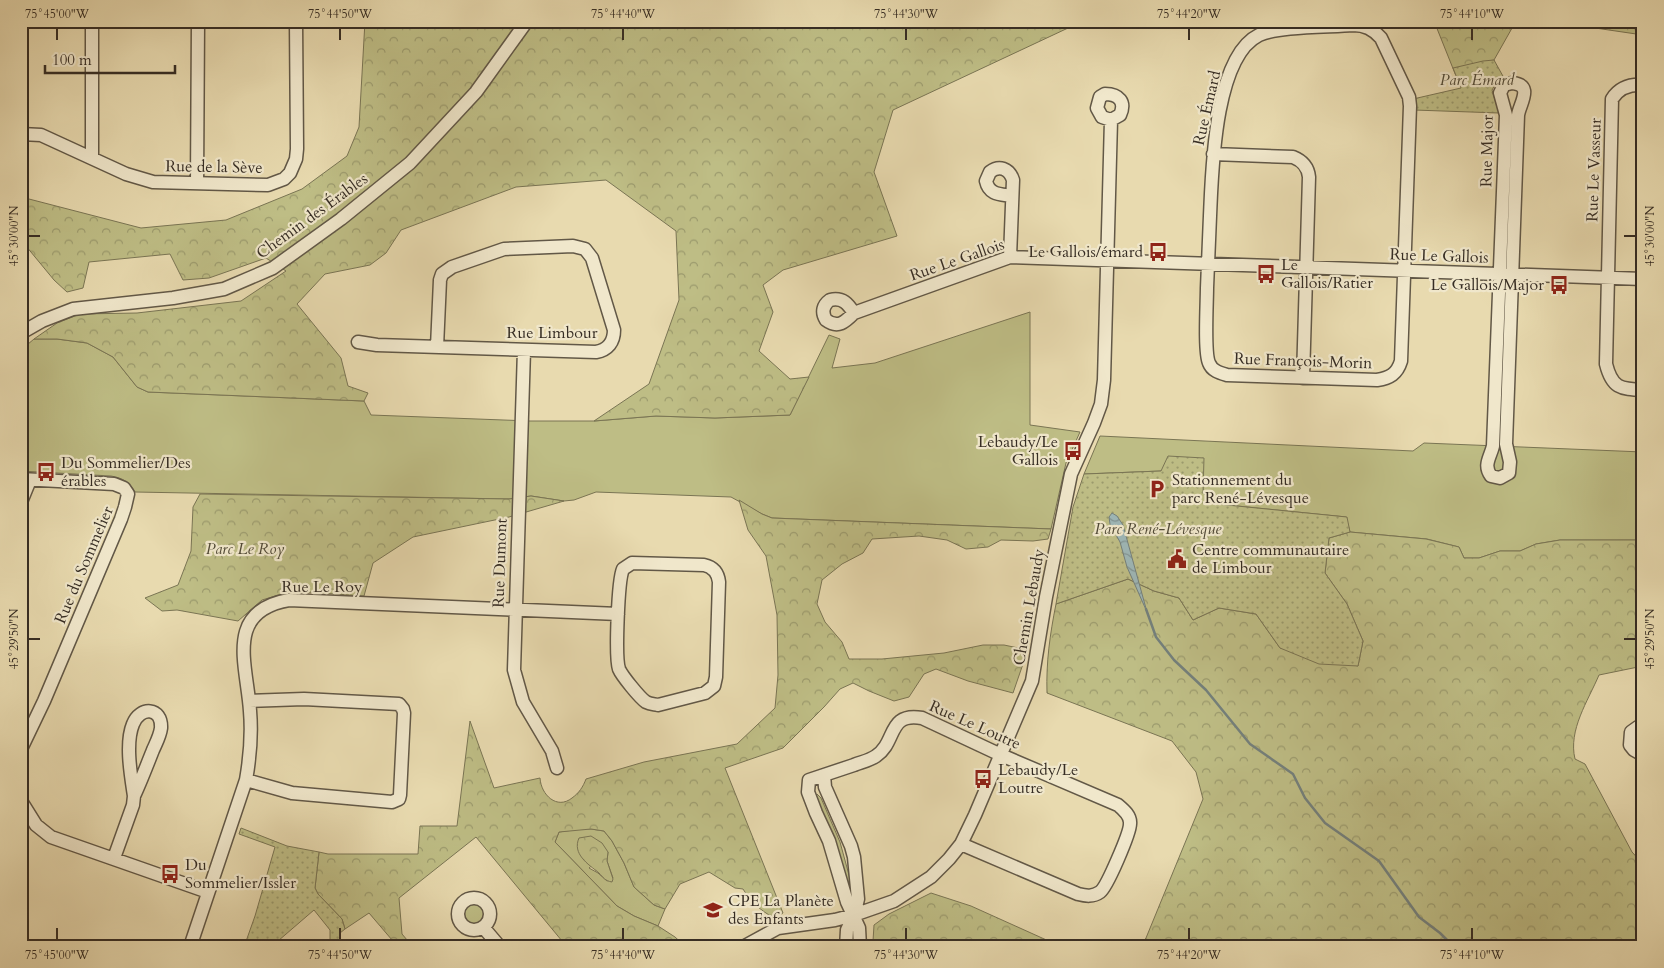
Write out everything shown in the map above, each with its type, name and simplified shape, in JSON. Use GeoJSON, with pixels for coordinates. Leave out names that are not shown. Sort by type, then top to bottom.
{"type":"FeatureCollection","features":[{"type":"Feature","properties":{"kind":"street"},"geometry":{"type":"LineString","coordinates":[[92,21],[92,158]]}},
{"type":"Feature","properties":{"kind":"street"},"geometry":{"type":"LineString","coordinates":[[197,183],[198,21]]}},
{"type":"Feature","properties":{"kind":"street","name":"Rue de la Sève"},"geometry":{"type":"LineString","coordinates":[[21,134],[41,135],[126,174],[145,180],[268,185],[284,179],[290,173],[296,159],[297,149],[296,21]]}},
{"type":"Feature","properties":{"kind":"street","name":"Chemin des Érables"},"geometry":{"type":"LineString","coordinates":[[21,332],[42,321],[73,309],[173,298],[224,289],[273,268],[341,219],[410,163],[476,92],[527,21]]}},
{"type":"Feature","properties":{"kind":"street","name":"Rue Émard"},"geometry":{"type":"LineString","coordinates":[[1208,263],[1213,154],[1217,124],[1226,88],[1239,54],[1250,41],[1267,32],[1353,25],[1365,26],[1376,32],[1381,38],[1409,97],[1404,270]]}},
{"type":"Feature","properties":{"kind":"street","name":"Rue Major"},"geometry":{"type":"LineString","coordinates":[[1505,274],[1493,446],[1486,466],[1491,476],[1500,478],[1509,473],[1511,467],[1506,444],[1505,274],[1506,115],[1500,93],[1504,86],[1512,83],[1519,84],[1523,88],[1524,95],[1518,116],[1505,274]]}},
{"type":"Feature","properties":{"kind":"street","name":"Rue Le Vasseur"},"geometry":{"type":"LineString","coordinates":[[1643,85],[1628,86],[1621,89],[1612,99],[1606,364],[1612,382],[1625,389],[1643,390]]}},
{"type":"Feature","properties":{"kind":"street","name":"Chemin Lebaudy"},"geometry":{"type":"LineString","coordinates":[[743,947],[778,928],[854,916],[894,901],[918,887],[940,869],[960,844],[976,815],[1032,682],[1046,597],[1071,474],[1094,424],[1102,398],[1111,120]]}},
{"type":"Feature","properties":{"kind":"street"},"geometry":{"type":"LineString","coordinates":[[1213,154],[1285,156],[1298,159],[1308,171],[1310,177],[1305,267],[1303,378]]}},
{"type":"Feature","properties":{"kind":"street"},"geometry":{"type":"LineString","coordinates":[[1010,257],[1012,196]]}},
{"type":"Feature","properties":{"kind":"street","name":"Rue Limbour"},"geometry":{"type":"LineString","coordinates":[[358,342],[377,345],[524,350],[596,352],[602,351],[611,343],[614,337],[613,324],[592,258],[585,249],[573,246],[504,249],[452,266],[442,274],[439,285],[437,347]]}},
{"type":"Feature","properties":{"kind":"street","name":"Rue Le Gallois"},"geometry":{"type":"LineString","coordinates":[[854,314],[1010,257],[1643,279]]}},
{"type":"Feature","properties":{"kind":"street","name":"Rue François-Morin"},"geometry":{"type":"LineString","coordinates":[[1208,263],[1207,357],[1209,364],[1214,370],[1227,376],[1385,379],[1395,373],[1401,361],[1404,270]]}},
{"type":"Feature","properties":{"kind":"street","name":"Rue Dumont"},"geometry":{"type":"LineString","coordinates":[[524,350],[514,670],[519,692],[529,713],[552,751],[557,768]]}},
{"type":"Feature","properties":{"kind":"street"},"geometry":{"type":"LineString","coordinates":[[21,502],[26,480]]}},
{"type":"Feature","properties":{"kind":"street","name":"Rue du Sommelier"},"geometry":{"type":"LineString","coordinates":[[21,749],[76,626],[128,499],[126,490],[114,484],[26,480]]}},
{"type":"Feature","properties":{"kind":"street"},"geometry":{"type":"LineString","coordinates":[[637,563],[704,565],[713,568],[718,577],[718,601],[716,677],[710,690],[705,694],[658,705],[642,699],[620,670],[618,614],[620,577],[623,569],[627,566],[637,563]]}},
{"type":"Feature","properties":{"kind":"street","name":"Rue Le Roy"},"geometry":{"type":"LineString","coordinates":[[190,947],[246,780],[250,756],[251,727],[250,701],[243,656],[244,634],[253,618],[259,612],[274,603],[299,600],[618,614]]}},
{"type":"Feature","properties":{"kind":"street"},"geometry":{"type":"LineString","coordinates":[[246,780],[292,793],[392,802],[399,799],[400,795],[403,754],[404,714],[403,708],[399,704],[304,699],[250,701]]}},
{"type":"Feature","properties":{"kind":"street"},"geometry":{"type":"LineString","coordinates":[[114,858],[133,805],[130,734],[132,724],[137,716],[149,711],[158,716],[160,732],[134,796]]}},
{"type":"Feature","properties":{"kind":"street","name":"Rue Le Loutre"},"geometry":{"type":"LineString","coordinates":[[854,916],[847,902],[830,842],[808,792],[809,780],[878,755],[886,745],[894,727],[899,721],[910,717],[922,718],[1001,755],[1118,805],[1124,809],[1130,819],[1129,829],[1107,884],[1100,892],[1090,896],[1084,896],[960,844]]}},
{"type":"Feature","properties":{"kind":"street"},"geometry":{"type":"LineString","coordinates":[[1643,726],[1638,727],[1632,732],[1630,741],[1634,750],[1643,755]]}},
{"type":"Feature","properties":{"kind":"street"},"geometry":{"type":"LineString","coordinates":[[824,775],[825,787],[854,857],[858,898],[854,916],[847,930],[846,947]]}},
{"type":"Feature","properties":{"kind":"street"},"geometry":{"type":"LineString","coordinates":[[21,801],[36,825],[51,837],[208,892]]}},
{"type":"Feature","properties":{"kind":"street"},"geometry":{"type":"LineString","coordinates":[[854,916],[859,928],[860,947]]}},
{"type":"Feature","properties":{"kind":"street"},"geometry":{"type":"LineString","coordinates":[[482,927],[500,947]]}},
{"type":"Feature","properties":{"kind":"green space"},"geometry":{"type":"Polygon","coordinates":[[[365,21],[437,26],[438,21],[1083,21],[893,110],[874,172],[897,236],[783,270],[763,285],[773,312],[759,351],[790,379],[809,377],[790,415],[715,418],[656,416],[594,421],[649,384],[679,300],[676,231],[606,180],[516,187],[401,230],[386,253],[370,265],[325,274],[297,304],[341,358],[348,386],[368,393],[364,401],[148,392],[137,387],[113,357],[87,343],[57,339],[34,339],[57,323],[80,314],[137,313],[241,301],[286,271],[266,258],[209,278],[183,280],[170,254],[89,262],[83,288],[67,292],[54,280],[21,240],[21,198],[141,228],[226,220],[302,189],[347,156],[359,127],[365,21]]]}},
{"type":"Feature","properties":{"kind":"green space"},"geometry":{"type":"Polygon","coordinates":[[[1434,21],[1516,21],[1494,60],[1495,72],[1456,76],[1434,21]]]}},
{"type":"Feature","properties":{"kind":"green space"},"geometry":{"type":"Polygon","coordinates":[[[1561,21],[1643,21],[1643,35],[1568,24],[1561,21]]]}},
{"type":"Feature","properties":{"kind":"green space","name":"Parc Émard"},"geometry":{"type":"Polygon","coordinates":[[[1494,60],[1504,78],[1497,82],[1492,90],[1499,113],[1414,110],[1413,99],[1461,88],[1453,68],[1494,60]]]}},
{"type":"Feature","properties":{"kind":"green space"},"geometry":{"type":"Polygon","coordinates":[[[1030,312],[1030,425],[1080,432],[1066,463],[1051,529],[772,518],[731,497],[596,492],[574,500],[564,501],[531,496],[509,499],[135,492],[125,481],[111,476],[21,471],[21,350],[34,339],[57,339],[87,343],[113,357],[137,387],[148,392],[364,401],[371,415],[530,421],[594,421],[656,416],[715,418],[790,415],[829,335],[840,339],[832,368],[875,363],[1030,312]]]}},
{"type":"Feature","properties":{"kind":"green space"},"geometry":{"type":"Polygon","coordinates":[[[1100,436],[1413,451],[1424,443],[1643,452],[1643,540],[1560,540],[1536,544],[1520,551],[1500,551],[1479,558],[1464,558],[1459,547],[1427,539],[1350,532],[1346,517],[1217,504],[1203,493],[1203,458],[1161,471],[1084,474],[1100,436]]]}},
{"type":"Feature","properties":{"kind":"green space","name":"Parc René-Lévesque"},"geometry":{"type":"Polygon","coordinates":[[[1168,456],[1204,458],[1203,493],[1217,504],[1347,517],[1350,532],[1329,538],[1325,573],[1347,604],[1363,641],[1358,666],[1319,664],[1280,648],[1256,614],[1219,608],[1193,620],[1179,598],[1154,591],[1128,579],[1056,604],[1073,507],[1084,474],[1161,471],[1168,456]]]}},
{"type":"Feature","properties":{"kind":"green space","name":"Parc Le Roy"},"geometry":{"type":"Polygon","coordinates":[[[200,494],[509,499],[531,496],[564,501],[509,517],[413,537],[373,563],[364,596],[292,591],[262,600],[238,621],[177,610],[162,611],[145,598],[178,585],[191,551],[193,507],[200,494]]]}},
{"type":"Feature","properties":{"kind":"green space"},"geometry":{"type":"Polygon","coordinates":[[[739,500],[772,518],[1051,529],[1048,539],[1033,541],[1001,540],[988,547],[966,549],[947,540],[919,536],[872,539],[863,553],[842,564],[822,580],[817,604],[825,622],[842,642],[849,659],[882,659],[944,653],[983,645],[1004,645],[1023,649],[1024,661],[1013,693],[968,681],[936,669],[924,674],[909,697],[894,701],[853,683],[840,689],[783,748],[725,768],[783,913],[774,918],[756,905],[743,889],[735,888],[709,872],[680,884],[665,909],[654,905],[634,887],[624,863],[604,831],[591,829],[559,832],[555,842],[617,906],[634,916],[658,926],[686,947],[567,947],[476,837],[399,898],[402,934],[413,947],[398,947],[369,913],[345,929],[342,919],[318,894],[315,888],[319,852],[328,854],[418,854],[420,826],[457,826],[470,721],[494,788],[540,778],[543,790],[547,795],[551,799],[561,802],[577,794],[586,779],[644,762],[737,744],[775,708],[778,675],[777,615],[766,556],[748,530],[739,500]]]}},
{"type":"Feature","properties":{"kind":"green space"},"geometry":{"type":"Polygon","coordinates":[[[1350,532],[1426,539],[1459,547],[1464,558],[1479,558],[1500,551],[1520,551],[1536,544],[1560,540],[1643,540],[1643,668],[1638,667],[1599,675],[1580,716],[1574,737],[1574,748],[1575,759],[1585,764],[1632,852],[1643,864],[1643,947],[1465,947],[1459,945],[1457,947],[1139,947],[1146,938],[1203,799],[1196,772],[1172,741],[1047,693],[1049,648],[1056,604],[1128,579],[1154,591],[1179,598],[1193,620],[1219,608],[1256,614],[1280,648],[1358,666],[1363,641],[1347,604],[1325,573],[1329,538],[1350,532]]]}},
{"type":"Feature","properties":{"kind":"green space"},"geometry":{"type":"Polygon","coordinates":[[[817,794],[821,798],[840,842],[852,886],[850,889],[816,796],[817,794]]]}},
{"type":"Feature","properties":{"kind":"green space"},"geometry":{"type":"Polygon","coordinates":[[[241,828],[287,846],[319,852],[315,888],[318,894],[342,919],[345,929],[340,933],[339,947],[330,947],[330,930],[314,910],[271,947],[244,947],[275,847],[239,834],[241,828]]]}},
{"type":"Feature","properties":{"kind":"green space"},"geometry":{"type":"Polygon","coordinates":[[[580,829],[604,831],[624,863],[634,887],[654,905],[665,909],[658,926],[634,916],[617,906],[555,842],[559,832],[580,829]],[[608,852],[589,868],[607,881],[613,878],[607,861],[608,852]]]}},
{"type":"Feature","properties":{"kind":"green space"},"geometry":{"type":"Polygon","coordinates":[[[591,836],[602,843],[608,852],[607,861],[613,879],[612,882],[604,879],[579,854],[577,844],[579,838],[591,836]]]}},
{"type":"Feature","properties":{"kind":"green space"},"geometry":{"type":"Polygon","coordinates":[[[931,893],[971,906],[1062,947],[876,945],[873,941],[874,925],[889,914],[931,893]]]}},
{"type":"Feature","properties":{"kind":"green space"},"geometry":{"type":"Polygon","coordinates":[[[474,903],[484,910],[485,914],[478,924],[474,925],[464,918],[463,914],[470,904],[474,903]]]}},
{"type":"Feature","properties":{"kind":"water"},"geometry":{"type":"Polygon","coordinates":[[[1112,513],[1117,516],[1123,525],[1147,612],[1127,567],[1120,542],[1110,524],[1109,517],[1112,513]]]}},
{"type":"Feature","properties":{"kind":"waterway"},"geometry":{"type":"LineString","coordinates":[[1146,609],[1156,637],[1174,660],[1206,690],[1250,744],[1293,774],[1305,798],[1325,823],[1379,861],[1419,917],[1440,933],[1454,947]]}},
{"type":"Feature","properties":{"kind":"place","name":"Le Gallois/émard"},"geometry":{"type":"Point","coordinates":[1158,252]}},
{"type":"Feature","properties":{"kind":"place","name":"Le Gallois/Ratier"},"geometry":{"type":"Point","coordinates":[1266,274]}},
{"type":"Feature","properties":{"kind":"place","name":"Le Gallois/Major"},"geometry":{"type":"Point","coordinates":[1559,285]}},
{"type":"Feature","properties":{"kind":"place","name":"Lebaudy/Le Gallois"},"geometry":{"type":"Point","coordinates":[1073,451]}},
{"type":"Feature","properties":{"kind":"place","name":"Du Sommelier/Des érables"},"geometry":{"type":"Point","coordinates":[46,472]}},
{"type":"Feature","properties":{"kind":"place","name":"Stationnement du parc René-Lévesque"},"geometry":{"type":"Point","coordinates":[1157,489]}},
{"type":"Feature","properties":{"kind":"place","name":"Centre communautaire de Limbour"},"geometry":{"type":"Point","coordinates":[1177,559]}},
{"type":"Feature","properties":{"kind":"place","name":"Lebaudy/Le Loutre"},"geometry":{"type":"Point","coordinates":[983,779]}},
{"type":"Feature","properties":{"kind":"place","name":"Du Sommelier/Issler"},"geometry":{"type":"Point","coordinates":[170,874]}},
{"type":"Feature","properties":{"kind":"place","name":"CPE La Planète des Enfants"},"geometry":{"type":"Point","coordinates":[713,910]}}]}
